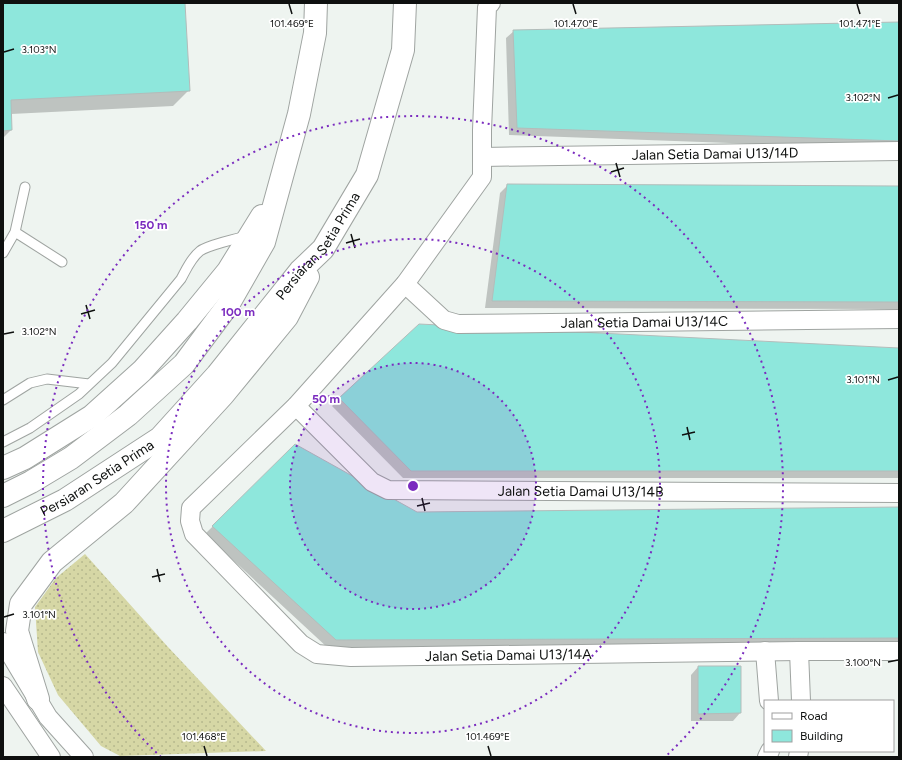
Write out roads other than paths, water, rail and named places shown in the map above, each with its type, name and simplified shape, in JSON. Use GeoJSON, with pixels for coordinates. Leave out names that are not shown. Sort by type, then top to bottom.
{"type":"FeatureCollection","features":[{"type":"Feature","properties":{"kind":"street","name":"Persiaran Setia Prima"},"geometry":{"type":"LineString","coordinates":[[3,496],[31,482],[71,458],[128,415],[184,364],[228,305],[264,242],[299,114],[315,33],[316,3]]}},
{"type":"Feature","properties":{"kind":"street","name":"Persiaran Setia Prima"},"geometry":{"type":"LineString","coordinates":[[3,531],[65,500],[160,438],[217,375],[300,271],[323,249],[367,175],[403,50],[405,3]]}},
{"type":"Feature","properties":{"kind":"street"},"geometry":{"type":"LineString","coordinates":[[296,406],[405,284],[482,177],[482,130],[487,7],[491,3]]}},
{"type":"Feature","properties":{"kind":"street","name":"Jalan Setia Damai U13/14D"},"geometry":{"type":"LineString","coordinates":[[482,157],[899,151]]}},
{"type":"Feature","properties":{"kind":"street"},"geometry":{"type":"LineString","coordinates":[[3,468],[25,458],[92,416],[142,371],[187,321],[228,271],[277,194]]}},
{"type":"Feature","properties":{"kind":"street"},"geometry":{"type":"LineString","coordinates":[[38,699],[17,631],[21,604],[52,562],[124,504],[223,395],[287,318],[323,249]]}},
{"type":"Feature","properties":{"kind":"street","name":"Jalan Setia Damai U13/14C"},"geometry":{"type":"LineString","coordinates":[[405,284],[444,320],[458,324],[899,319]]}},
{"type":"Feature","properties":{"kind":"street","name":"Jalan Setia Damai U13/14B"},"geometry":{"type":"LineString","coordinates":[[296,406],[372,482],[388,490],[899,493]]}},
{"type":"Feature","properties":{"kind":"street","name":"Jalan Setia Damai U13/14A"},"geometry":{"type":"LineString","coordinates":[[296,406],[192,508],[190,521],[194,534],[301,644],[317,654],[351,657],[765,651],[899,652]]}},
{"type":"Feature","properties":{"kind":"street"},"geometry":{"type":"LineString","coordinates":[[3,642],[48,718],[84,757]]}},
{"type":"Feature","properties":{"kind":"street"},"geometry":{"type":"LineString","coordinates":[[765,651],[770,700]]}},
{"type":"Feature","properties":{"kind":"street"},"geometry":{"type":"LineString","coordinates":[[799,651],[801,700]]}},
{"type":"Feature","properties":{"kind":"street"},"geometry":{"type":"LineString","coordinates":[[3,686],[51,757]]}},
{"type":"Feature","properties":{"kind":"lane"},"geometry":{"type":"LineString","coordinates":[[3,253],[14,232],[24,187]]}},
{"type":"Feature","properties":{"kind":"lane"},"geometry":{"type":"LineString","coordinates":[[14,232],[62,262]]}},
{"type":"Feature","properties":{"kind":"lane"},"geometry":{"type":"LineString","coordinates":[[3,442],[30,428],[79,394],[112,363],[181,280],[188,264],[200,250],[232,239],[250,235]]}},
{"type":"Feature","properties":{"kind":"lane"},"geometry":{"type":"LineString","coordinates":[[3,400],[30,383],[47,378],[89,384]]}}]}
